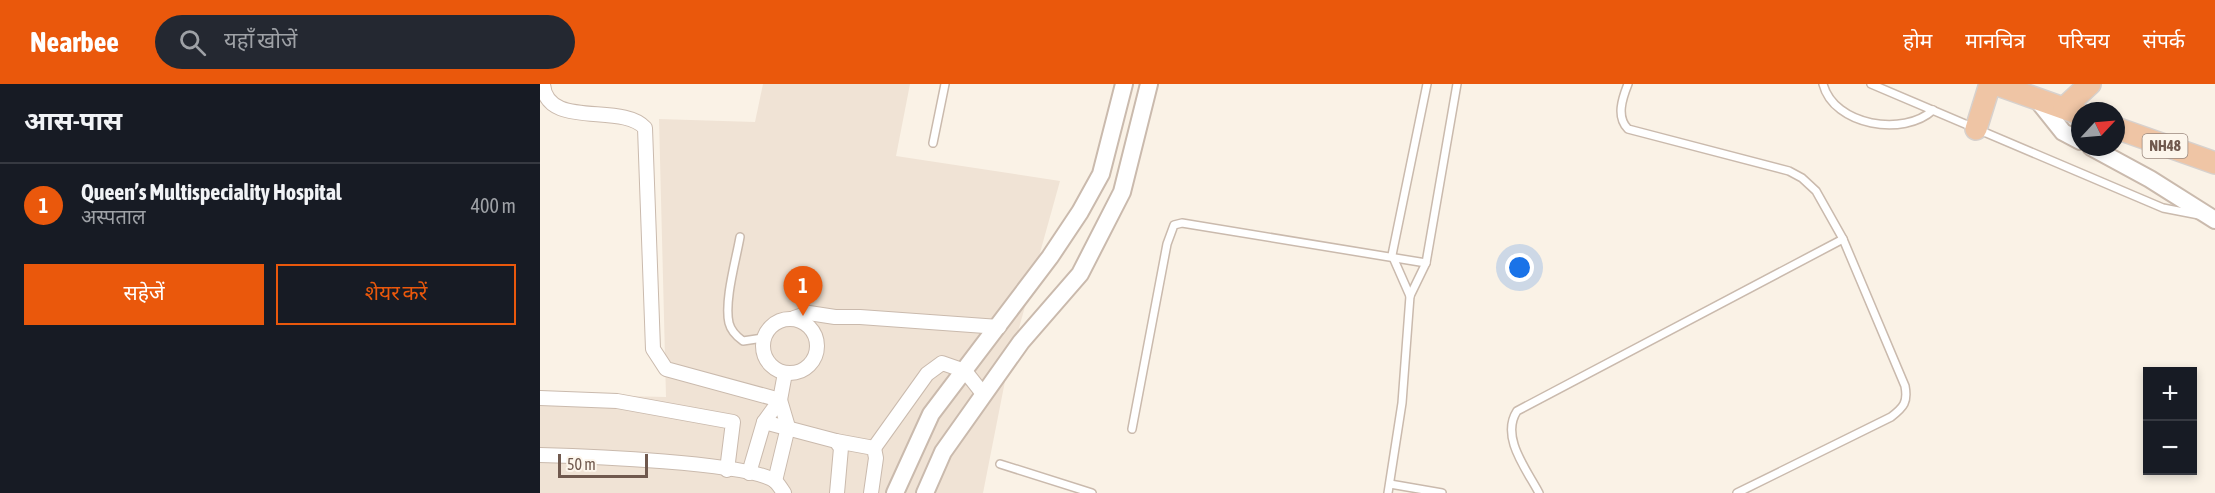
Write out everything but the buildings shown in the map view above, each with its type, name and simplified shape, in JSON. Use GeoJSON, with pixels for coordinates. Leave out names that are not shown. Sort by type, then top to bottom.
{"type":"FeatureCollection","features":[{"type":"Feature","properties":{"kind":"highway"},"geometry":{"type":"LineString","coordinates":[[1976,129],[1993,84],[2071,111]]}},
{"type":"Feature","properties":{"kind":"highway"},"geometry":{"type":"LineString","coordinates":[[2078,102],[2090,84]]}},
{"type":"Feature","properties":{"kind":"highway","name":"NH48"},"geometry":{"type":"LineString","coordinates":[[2125,131],[2215,162]]}},
{"type":"Feature","properties":{"kind":"street"},"geometry":{"type":"LineString","coordinates":[[543,84],[549,100],[560,109],[633,119],[645,128],[653,349],[659,362],[666,369],[780,400]]}},
{"type":"Feature","properties":{"kind":"street"},"geometry":{"type":"LineString","coordinates":[[895,493],[931,414],[1050,257],[1101,174],[1124,84]]}},
{"type":"Feature","properties":{"kind":"street"},"geometry":{"type":"LineString","coordinates":[[925,493],[942,452],[1021,342],[1080,274],[1122,192],[1149,84]]}},
{"type":"Feature","properties":{"kind":"street"},"geometry":{"type":"LineString","coordinates":[[2035,97],[2063,132],[2071,136]]}},
{"type":"Feature","properties":{"kind":"street"},"geometry":{"type":"LineString","coordinates":[[2108,156],[2151,178],[2211,217]]}},
{"type":"Feature","properties":{"kind":"street"},"geometry":{"type":"LineString","coordinates":[[794,318],[806,324],[814,334],[817,347],[813,360],[804,369],[785,373],[768,363],[763,351],[763,338],[775,322],[809,313],[835,317],[999,327]]}},
{"type":"Feature","properties":{"kind":"street"},"geometry":{"type":"LineString","coordinates":[[814,334],[835,317]]}},
{"type":"Feature","properties":{"kind":"street"},"geometry":{"type":"LineString","coordinates":[[871,493],[876,458],[874,448],[927,374],[942,363],[964,371],[984,395]]}},
{"type":"Feature","properties":{"kind":"street"},"geometry":{"type":"LineString","coordinates":[[748,472],[764,422],[780,400],[785,373]]}},
{"type":"Feature","properties":{"kind":"street"},"geometry":{"type":"LineString","coordinates":[[540,398],[617,401],[734,422],[727,470]]}},
{"type":"Feature","properties":{"kind":"street"},"geometry":{"type":"LineString","coordinates":[[775,481],[788,427],[780,400]]}},
{"type":"Feature","properties":{"kind":"street"},"geometry":{"type":"LineString","coordinates":[[764,422],[836,441],[874,448]]}},
{"type":"Feature","properties":{"kind":"street"},"geometry":{"type":"LineString","coordinates":[[836,441],[841,448],[837,493]]}},
{"type":"Feature","properties":{"kind":"street"},"geometry":{"type":"LineString","coordinates":[[540,455],[631,458],[748,472],[775,481],[784,493]]}},
{"type":"Feature","properties":{"kind":"lane"},"geometry":{"type":"LineString","coordinates":[[933,143],[945,84]]}},
{"type":"Feature","properties":{"kind":"lane"},"geometry":{"type":"LineString","coordinates":[[1410,296],[1392,255],[1427,84]]}},
{"type":"Feature","properties":{"kind":"lane"},"geometry":{"type":"LineString","coordinates":[[1628,84],[1621,112],[1622,123],[1628,129],[1789,171],[1802,178],[1816,191],[1843,239],[1905,386],[1907,397],[1904,406],[1891,417],[1737,493]]}},
{"type":"Feature","properties":{"kind":"lane"},"geometry":{"type":"LineString","coordinates":[[1823,84],[1829,99],[1846,113],[1884,126],[1915,123],[1924,119],[1933,110]]}},
{"type":"Feature","properties":{"kind":"lane"},"geometry":{"type":"LineString","coordinates":[[1871,84],[2163,208],[2211,217]]}},
{"type":"Feature","properties":{"kind":"lane"},"geometry":{"type":"LineString","coordinates":[[1388,493],[1402,403],[1410,296],[1426,263],[1455,85]]}},
{"type":"Feature","properties":{"kind":"lane"},"geometry":{"type":"LineString","coordinates":[[1132,429],[1167,244],[1174,225],[1182,223],[1392,255],[1426,263]]}},
{"type":"Feature","properties":{"kind":"lane"},"geometry":{"type":"LineString","coordinates":[[740,237],[728,309],[729,323],[734,334],[743,341],[763,338]]}},
{"type":"Feature","properties":{"kind":"lane"},"geometry":{"type":"LineString","coordinates":[[1539,493],[1512,439],[1510,429],[1517,411],[1843,239]]}},
{"type":"Feature","properties":{"kind":"lane"},"geometry":{"type":"LineString","coordinates":[[1000,464],[1092,493]]}},
{"type":"Feature","properties":{"kind":"lane"},"geometry":{"type":"LineString","coordinates":[[1390,484],[1442,493]]}},
{"type":"Feature","properties":{"kind":"lane"},"geometry":{"type":"LineString","coordinates":[[1065,485],[1067,493]]}},
{"type":"Feature","properties":{"kind":"shaded area"},"geometry":{"type":"Polygon","coordinates":[[[763,84],[910,84],[896,156],[1060,181],[1007,371],[983,493],[540,493],[540,394],[666,397],[659,119],[755,122],[763,84]]]}},
{"type":"Feature","properties":{"kind":"place","name":"Queen’s Multispeciality Hospital"},"geometry":{"type":"Point","coordinates":[803,316]}}]}
